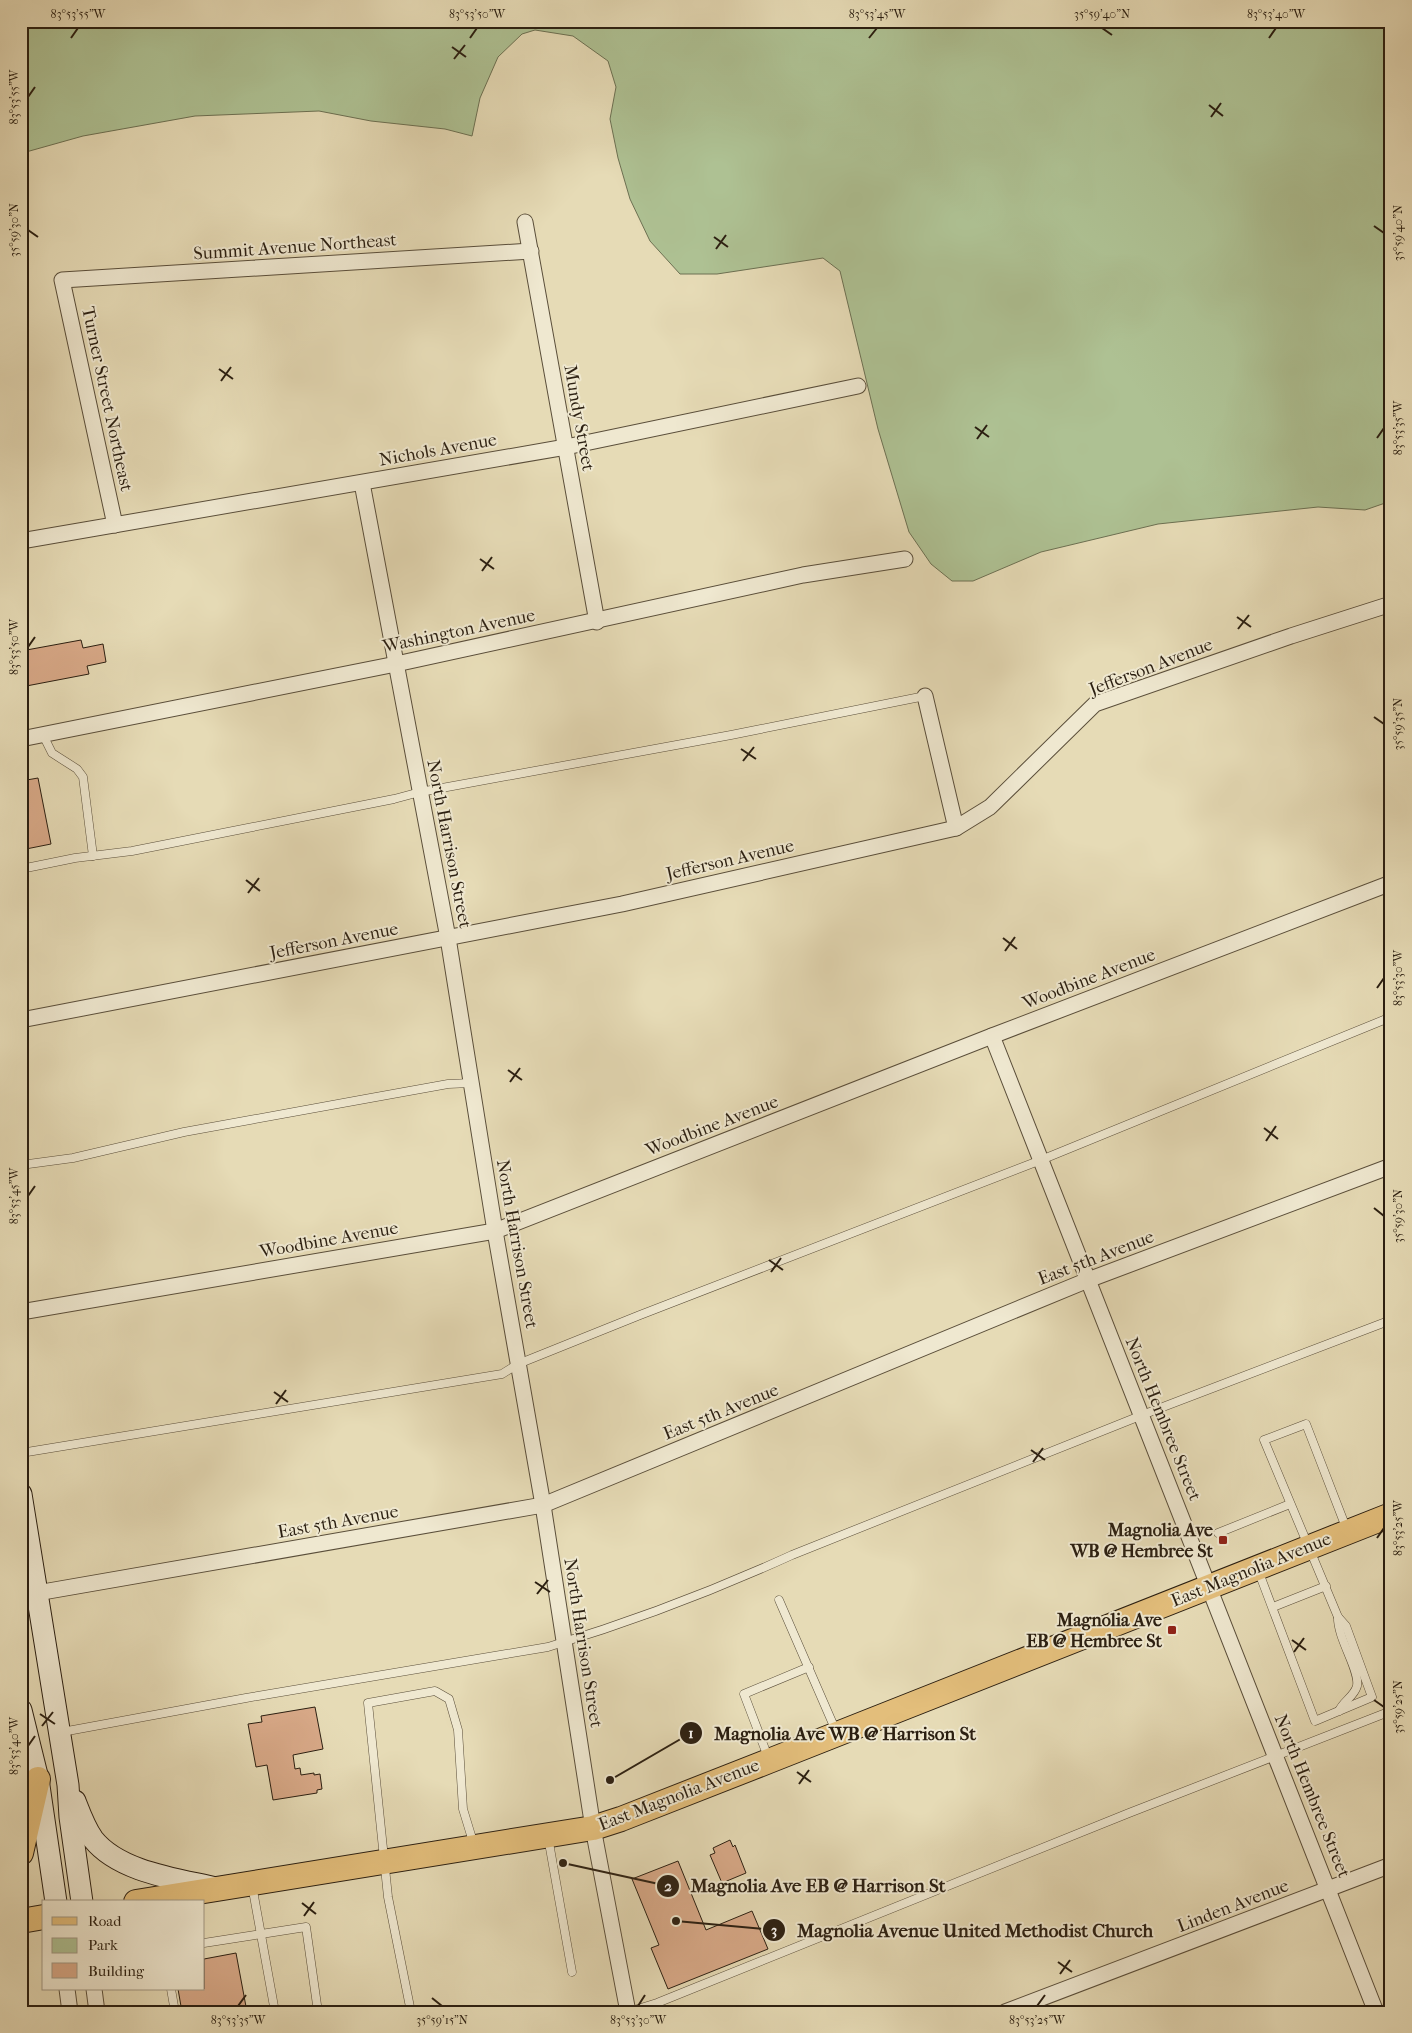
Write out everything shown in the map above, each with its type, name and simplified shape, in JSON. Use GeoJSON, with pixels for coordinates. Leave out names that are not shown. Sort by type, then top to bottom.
{"type":"FeatureCollection","features":[{"type":"Feature","properties":{"kind":"main road"},"geometry":{"type":"LineString","coordinates":[[21,1494],[68,1785],[70,1817],[82,1900]]}},
{"type":"Feature","properties":{"kind":"main road","name":"East Magnolia Avenue"},"geometry":{"type":"LineString","coordinates":[[162,1900],[218,1888],[594,1828],[838,1734],[1391,1515]]}},
{"type":"Feature","properties":{"kind":"main road"},"geometry":{"type":"LineString","coordinates":[[21,1710],[24,1735],[33,1767],[56,1900]]}},
{"type":"Feature","properties":{"kind":"main road"},"geometry":{"type":"LineString","coordinates":[[21,1853],[33,1767]]}},
{"type":"Feature","properties":{"kind":"main road"},"geometry":{"type":"LineString","coordinates":[[68,1785],[89,1832],[105,1852],[118,1860],[158,1875],[218,1888]]}},
{"type":"Feature","properties":{"kind":"main road"},"geometry":{"type":"LineString","coordinates":[[21,1920],[42,1917]]}},
{"type":"Feature","properties":{"kind":"street","name":"Mundy Street"},"geometry":{"type":"LineString","coordinates":[[525,222],[596,622]]}},
{"type":"Feature","properties":{"kind":"street","name":"Summit Avenue Northeast"},"geometry":{"type":"LineString","coordinates":[[62,280],[530,251]]}},
{"type":"Feature","properties":{"kind":"street","name":"Turner Street Northeast"},"geometry":{"type":"LineString","coordinates":[[62,280],[115,525]]}},
{"type":"Feature","properties":{"kind":"street","name":"Nichols Avenue"},"geometry":{"type":"LineString","coordinates":[[21,541],[566,447],[858,386]]}},
{"type":"Feature","properties":{"kind":"street","name":"North Harrison Street"},"geometry":{"type":"LineString","coordinates":[[362,483],[448,938],[495,1231],[543,1505],[594,1828],[628,2012]]}},
{"type":"Feature","properties":{"kind":"street","name":"Washington Avenue"},"geometry":{"type":"LineString","coordinates":[[21,739],[396,664],[596,622],[803,575],[905,559]]}},
{"type":"Feature","properties":{"kind":"street","name":"Jefferson Avenue"},"geometry":{"type":"LineString","coordinates":[[21,1020],[622,904],[956,828],[990,807],[1095,704],[1291,636],[1391,604]]}},
{"type":"Feature","properties":{"kind":"street"},"geometry":{"type":"LineString","coordinates":[[925,696],[956,828]]}},
{"type":"Feature","properties":{"kind":"street","name":"Woodbine Avenue"},"geometry":{"type":"LineString","coordinates":[[21,1312],[495,1231],[992,1036],[1391,883]]}},
{"type":"Feature","properties":{"kind":"street","name":"North Hembree Street"},"geometry":{"type":"LineString","coordinates":[[992,1036],[1376,2012]]}},
{"type":"Feature","properties":{"kind":"street","name":"East 5th Avenue"},"geometry":{"type":"LineString","coordinates":[[38,1593],[543,1505],[1088,1280],[1391,1166]]}},
{"type":"Feature","properties":{"kind":"street","name":"Linden Avenue"},"geometry":{"type":"LineString","coordinates":[[1005,2012],[1391,1865]]}},
{"type":"Feature","properties":{"kind":"street"},"geometry":{"type":"LineString","coordinates":[[66,1990],[70,2012]]}},
{"type":"Feature","properties":{"kind":"street"},"geometry":{"type":"LineString","coordinates":[[94,1990],[96,2012]]}},
{"type":"Feature","properties":{"kind":"lane"},"geometry":{"type":"LineString","coordinates":[[21,869],[132,851],[394,799],[420,792],[731,735],[925,696]]}},
{"type":"Feature","properties":{"kind":"lane"},"geometry":{"type":"LineString","coordinates":[[43,735],[52,753],[77,769],[83,777],[93,856]]}},
{"type":"Feature","properties":{"kind":"lane"},"geometry":{"type":"LineString","coordinates":[[21,1453],[502,1374],[518,1364],[1041,1160],[1391,1017]]}},
{"type":"Feature","properties":{"kind":"lane"},"geometry":{"type":"LineString","coordinates":[[21,1165],[73,1158],[184,1132],[448,1084],[471,1082]]}},
{"type":"Feature","properties":{"kind":"lane"},"geometry":{"type":"LineString","coordinates":[[60,1732],[246,1698],[539,1649],[596,1634],[749,1575],[792,1554],[1391,1320]]}},
{"type":"Feature","properties":{"kind":"lane"},"geometry":{"type":"LineString","coordinates":[[1257,1569],[1315,1721],[1372,1697],[1346,1626],[1338,1617],[1326,1586],[1308,1549],[1264,1440],[1306,1424],[1348,1532]]}},
{"type":"Feature","properties":{"kind":"lane"},"geometry":{"type":"LineString","coordinates":[[1218,1533],[1290,1504]]}},
{"type":"Feature","properties":{"kind":"lane"},"geometry":{"type":"LineString","coordinates":[[1273,1607],[1326,1586]]}},
{"type":"Feature","properties":{"kind":"lane"},"geometry":{"type":"LineString","coordinates":[[779,1600],[838,1734]]}},
{"type":"Feature","properties":{"kind":"lane"},"geometry":{"type":"LineString","coordinates":[[1338,1617],[1338,1628],[1353,1668],[1357,1685],[1351,1697],[1342,1704],[1339,1711]]}},
{"type":"Feature","properties":{"kind":"lane"},"geometry":{"type":"LineString","coordinates":[[769,1761],[744,1694],[809,1667]]}},
{"type":"Feature","properties":{"kind":"lane"},"geometry":{"type":"LineString","coordinates":[[411,2012],[388,1897],[368,1703],[435,1691],[450,1699],[458,1730],[463,1809],[475,1847]]}},
{"type":"Feature","properties":{"kind":"lane"},"geometry":{"type":"LineString","coordinates":[[628,2012],[674,1996],[1129,1813],[1391,1711]]}},
{"type":"Feature","properties":{"kind":"lane"},"geometry":{"type":"LineString","coordinates":[[548,1835],[572,1972]]}},
{"type":"Feature","properties":{"kind":"lane"},"geometry":{"type":"LineString","coordinates":[[252,1883],[275,2012]]}},
{"type":"Feature","properties":{"kind":"lane"},"geometry":{"type":"LineString","coordinates":[[205,1943],[306,1927],[318,2012]]}},
{"type":"Feature","properties":{"kind":"lane"},"geometry":{"type":"LineString","coordinates":[[171,1990],[175,2012]]}},
{"type":"Feature","properties":{"kind":"lane"},"geometry":{"type":"LineString","coordinates":[[1387,2012],[1391,2010]]}},
{"type":"Feature","properties":{"kind":"green space"},"geometry":{"type":"Polygon","coordinates":[[[21,21],[1391,21],[1391,501],[1365,510],[1318,507],[1158,524],[1041,552],[973,581],[952,581],[931,564],[909,532],[878,429],[840,271],[823,258],[717,274],[680,274],[650,241],[630,199],[618,158],[610,119],[616,87],[608,61],[573,36],[535,30],[522,34],[498,57],[480,98],[472,136],[445,129],[371,121],[319,111],[195,116],[83,136],[26,152],[21,156],[21,21]]]}},
{"type":"Feature","properties":{"kind":"building"},"geometry":{"type":"Polygon","coordinates":[[[81,640],[83,648],[103,644],[106,662],[87,666],[89,674],[21,687],[21,651],[81,640]]]}},
{"type":"Feature","properties":{"kind":"building"},"geometry":{"type":"Polygon","coordinates":[[[38,778],[51,844],[21,850],[21,781],[38,778]]]}},
{"type":"Feature","properties":{"kind":"building"},"geometry":{"type":"Polygon","coordinates":[[[315,1707],[323,1749],[293,1755],[295,1769],[300,1768],[301,1775],[320,1774],[322,1789],[317,1790],[317,1793],[273,1800],[267,1765],[256,1767],[248,1724],[262,1722],[261,1716],[315,1707]]]}},
{"type":"Feature","properties":{"kind":"building"},"geometry":{"type":"Polygon","coordinates":[[[730,1840],[733,1847],[735,1845],[746,1873],[722,1883],[710,1855],[715,1853],[713,1848],[730,1840]]]}},
{"type":"Feature","properties":{"kind":"building"},"geometry":{"type":"Polygon","coordinates":[[[678,1861],[706,1930],[752,1911],[768,1949],[668,1989],[651,1948],[659,1945],[632,1879],[678,1861]]]}},
{"type":"Feature","properties":{"kind":"building"},"geometry":{"type":"Polygon","coordinates":[[[236,1953],[247,2012],[182,2012],[178,1990],[205,1990],[205,1959],[236,1953]]]}},
{"type":"Feature","properties":{"kind":"place","name":"Magnolia Ave WB @ Hembree St"},"geometry":{"type":"Point","coordinates":[1223,1540]}},
{"type":"Feature","properties":{"kind":"place","name":"Magnolia Ave EB @ Hembree St"},"geometry":{"type":"Point","coordinates":[1172,1630]}},
{"type":"Feature","properties":{"kind":"place","name":"Magnolia Ave WB @ Harrison St"},"geometry":{"type":"Point","coordinates":[610,1780]}},
{"type":"Feature","properties":{"kind":"place","name":"Magnolia Ave EB @ Harrison St"},"geometry":{"type":"Point","coordinates":[563,1863]}},
{"type":"Feature","properties":{"kind":"place","name":"Magnolia Avenue United Methodist Church"},"geometry":{"type":"Point","coordinates":[676,1921]}}]}
